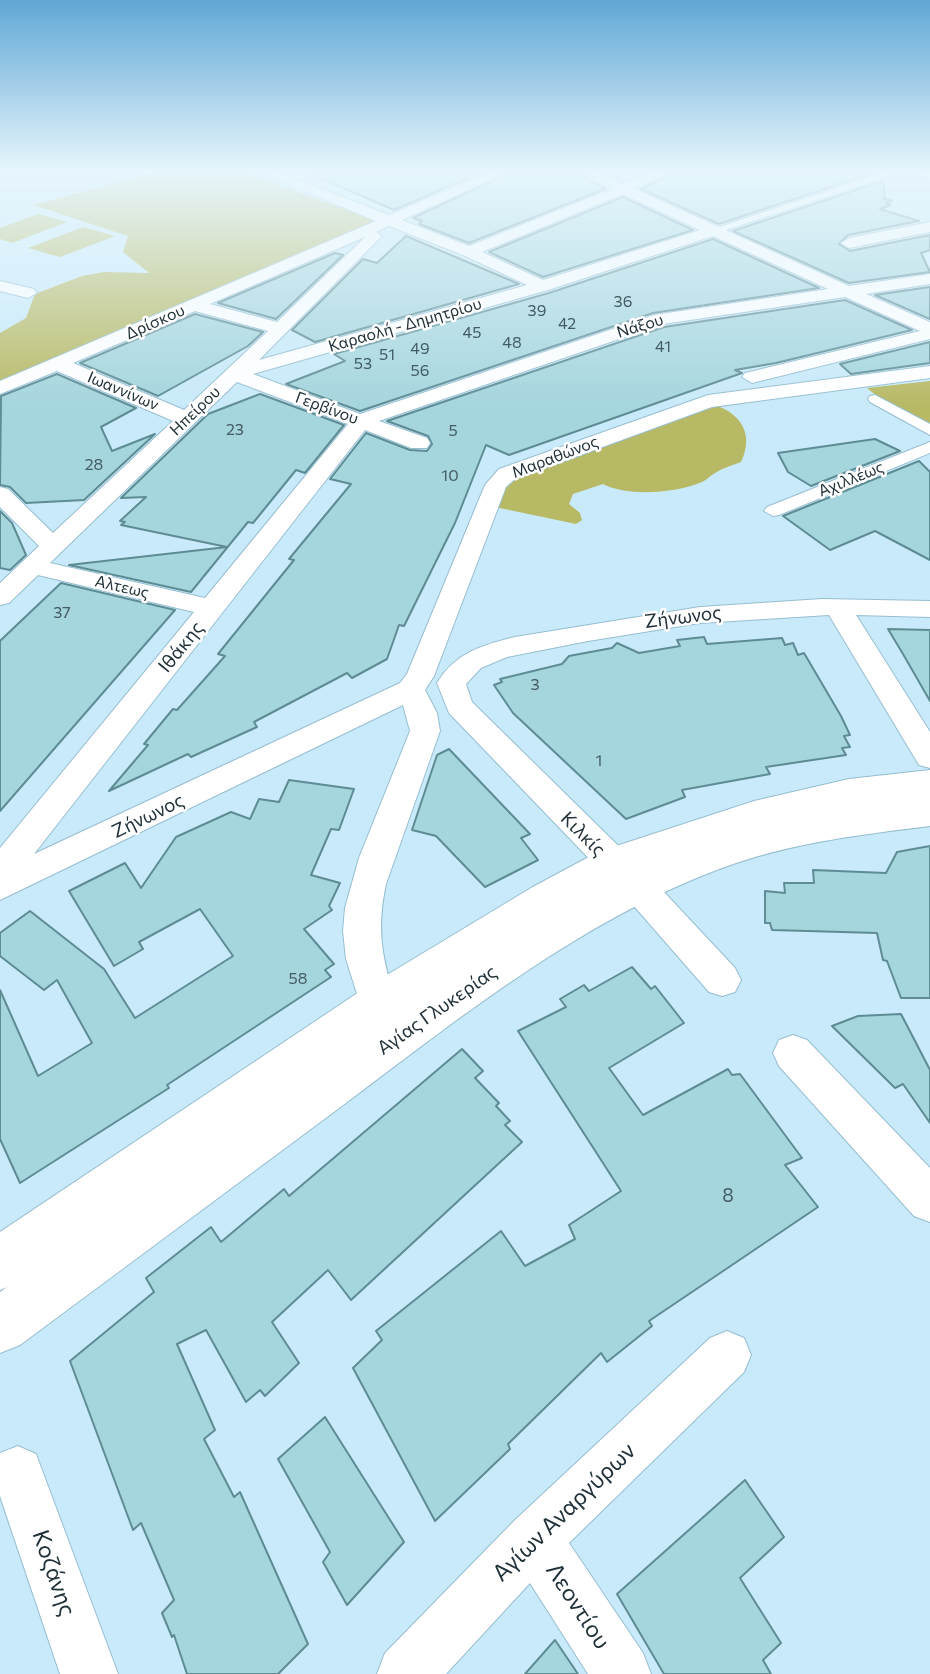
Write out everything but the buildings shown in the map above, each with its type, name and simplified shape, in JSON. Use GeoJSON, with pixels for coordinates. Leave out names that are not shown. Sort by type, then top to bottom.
{"type":"FeatureCollection","features":[{"type":"Feature","properties":{"kind":"street","name":"Δρίσκου"},"geometry":{"type":"LineString","coordinates":[[0,388],[322,250]]}},
{"type":"Feature","properties":{"kind":"street","name":"Ηπείρου"},"geometry":{"type":"LineString","coordinates":[[0,597],[360,250]]}},
{"type":"Feature","properties":{"kind":"street"},"geometry":{"type":"LineString","coordinates":[[461,250],[542,286]]}},
{"type":"Feature","properties":{"kind":"street"},"geometry":{"type":"LineString","coordinates":[[468,253],[475,250]]}},
{"type":"Feature","properties":{"kind":"street","name":"Καραολή - Δημητρίου"},"geometry":{"type":"LineString","coordinates":[[234,374],[542,286],[654,250]]}},
{"type":"Feature","properties":{"kind":"street"},"geometry":{"type":"LineString","coordinates":[[756,250],[930,332]]}},
{"type":"Feature","properties":{"kind":"street","name":"Νάξου"},"geometry":{"type":"LineString","coordinates":[[362,420],[660,318],[930,279]]}},
{"type":"Feature","properties":{"kind":"street"},"geometry":{"type":"LineString","coordinates":[[0,286],[28,293]]}},
{"type":"Feature","properties":{"kind":"street"},"geometry":{"type":"LineString","coordinates":[[194,305],[281,328]]}},
{"type":"Feature","properties":{"kind":"street","name":"Μαραθώνος"},"geometry":{"type":"LineString","coordinates":[[708,401],[715,391],[729,383],[930,332]]}},
{"type":"Feature","properties":{"kind":"street","name":"Ιωαννίνων"},"geometry":{"type":"LineString","coordinates":[[58,364],[187,419]]}},
{"type":"Feature","properties":{"kind":"street","name":"Μαραθώνος"},"geometry":{"type":"LineString","coordinates":[[410,690],[420,676],[496,485],[507,474],[708,401],[930,372]]}},
{"type":"Feature","properties":{"kind":"street","name":"Γερβίνου"},"geometry":{"type":"LineString","coordinates":[[234,374],[419,443]]}},
{"type":"Feature","properties":{"kind":"street"},"geometry":{"type":"LineString","coordinates":[[875,398],[930,430]]}},
{"type":"Feature","properties":{"kind":"street","name":"Ιθάκης"},"geometry":{"type":"LineString","coordinates":[[0,873],[362,420]]}},
{"type":"Feature","properties":{"kind":"street","name":"Αχιλλέως"},"geometry":{"type":"LineString","coordinates":[[773,511],[930,447]]}},
{"type":"Feature","properties":{"kind":"street"},"geometry":{"type":"LineString","coordinates":[[0,494],[53,546]]}},
{"type":"Feature","properties":{"kind":"street","name":"Αλτεως"},"geometry":{"type":"LineString","coordinates":[[32,566],[212,608]]}},
{"type":"Feature","properties":{"kind":"street","name":"Ζήνωνος"},"geometry":{"type":"LineString","coordinates":[[451,683],[457,671],[472,660],[496,652],[635,623],[709,613],[788,607],[930,608]]}},
{"type":"Feature","properties":{"kind":"street"},"geometry":{"type":"LineString","coordinates":[[838,608],[930,757]]}},
{"type":"Feature","properties":{"kind":"street","name":"Κιλκίς"},"geometry":{"type":"LineString","coordinates":[[451,683],[459,706],[625,875],[722,980]]}},
{"type":"Feature","properties":{"kind":"street"},"geometry":{"type":"LineString","coordinates":[[378,1004],[365,967],[361,929],[365,902],[379,852],[425,731],[422,713],[410,690]]}},
{"type":"Feature","properties":{"kind":"street","name":"Ζήνωνος"},"geometry":{"type":"LineString","coordinates":[[0,887],[410,690]]}},
{"type":"Feature","properties":{"kind":"street","name":"Αγίας Γλυκερίας"},"geometry":{"type":"LineString","coordinates":[[0,1325],[463,989],[561,929],[625,875],[754,815],[849,793],[930,784]]}},
{"type":"Feature","properties":{"kind":"street","name":"Αγίας Γλυκερίας"},"geometry":{"type":"LineString","coordinates":[[0,1264],[378,1004],[545,900],[625,875],[700,860],[785,833],[930,812]]}},
{"type":"Feature","properties":{"kind":"street"},"geometry":{"type":"LineString","coordinates":[[793,1053],[930,1200]]}},
{"type":"Feature","properties":{"kind":"street","name":"Αγίων Αναργύρων"},"geometry":{"type":"LineString","coordinates":[[406,1674],[534,1539],[727,1356]]}},
{"type":"Feature","properties":{"kind":"street","name":"Κοζάνης"},"geometry":{"type":"LineString","coordinates":[[19,1472],[89,1674]]}},
{"type":"Feature","properties":{"kind":"street","name":"Λεοντίου"},"geometry":{"type":"LineString","coordinates":[[534,1539],[622,1674]]}},
{"type":"Feature","properties":{"kind":"shaded area"},"geometry":{"type":"Polygon","coordinates":[[[36,250],[78,250],[60,257],[36,250]]]}},
{"type":"Feature","properties":{"kind":"shaded area"},"geometry":{"type":"Polygon","coordinates":[[[314,250],[0,385],[0,333],[26,318],[35,294],[82,276],[104,272],[149,273],[123,252],[314,250]]]}},
{"type":"Feature","properties":{"kind":"shaded area"},"geometry":{"type":"Polygon","coordinates":[[[930,381],[930,427],[884,402],[867,388],[930,381]]]}},
{"type":"Feature","properties":{"kind":"shaded area"},"geometry":{"type":"Polygon","coordinates":[[[711,404],[730,412],[742,425],[745,452],[741,462],[718,471],[702,482],[679,489],[652,492],[625,491],[603,484],[573,494],[569,504],[580,513],[582,520],[576,524],[495,507],[511,478],[711,404]]]}}]}
